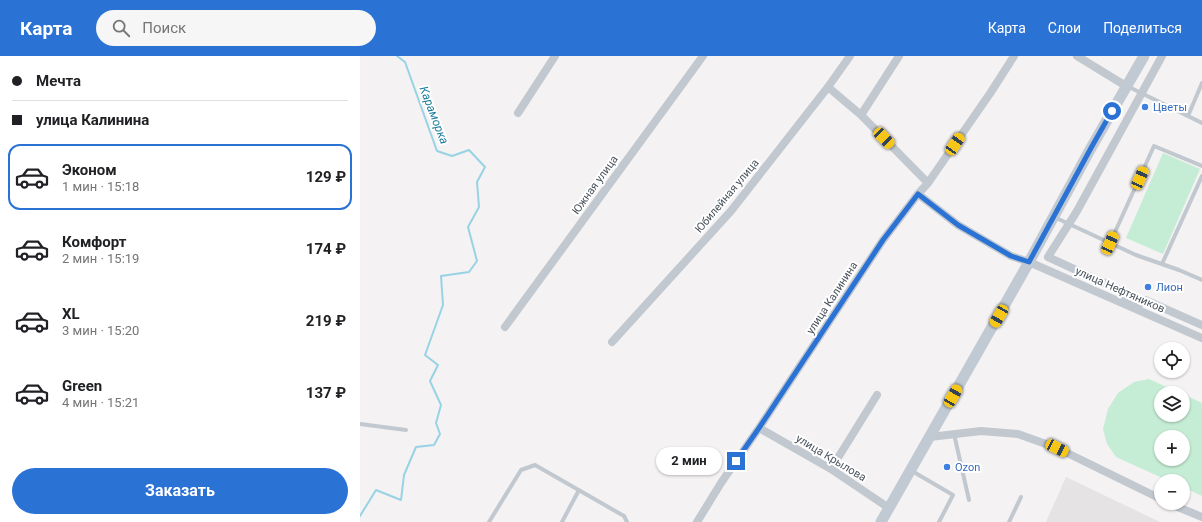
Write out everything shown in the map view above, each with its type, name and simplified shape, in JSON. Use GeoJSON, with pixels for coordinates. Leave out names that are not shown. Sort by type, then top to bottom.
{"type":"FeatureCollection","features":[{"type":"Feature","properties":{"kind":"street"},"geometry":{"type":"LineString","coordinates":[[518,113],[555,56]]}},
{"type":"Feature","properties":{"kind":"street","name":"Южная улица"},"geometry":{"type":"LineString","coordinates":[[505,327],[703,56]]}},
{"type":"Feature","properties":{"kind":"street","name":"Юбилейная улица"},"geometry":{"type":"LineString","coordinates":[[612,342],[731,211],[828,87],[850,56]]}},
{"type":"Feature","properties":{"kind":"street"},"geometry":{"type":"LineString","coordinates":[[861,115],[899,56]]}},
{"type":"Feature","properties":{"kind":"street","name":"улица Калинина"},"geometry":{"type":"LineString","coordinates":[[697,522],[721,483],[883,240],[928,183],[1014,56]]}},
{"type":"Feature","properties":{"kind":"street"},"geometry":{"type":"LineString","coordinates":[[1077,56],[1126,86]]}},
{"type":"Feature","properties":{"kind":"street"},"geometry":{"type":"LineString","coordinates":[[881,522],[1144,56]]}},
{"type":"Feature","properties":{"kind":"street"},"geometry":{"type":"LineString","coordinates":[[1162,56],[1077,211],[1048,257],[1124,292],[1125,296],[1141,303],[1145,300],[1202,325]]}},
{"type":"Feature","properties":{"kind":"street"},"geometry":{"type":"LineString","coordinates":[[828,87],[861,115],[928,183]]}},
{"type":"Feature","properties":{"kind":"street","name":"улица Нефтяников"},"geometry":{"type":"LineString","coordinates":[[918,194],[958,225],[1011,256],[1029,262],[1202,338]]}},
{"type":"Feature","properties":{"kind":"street"},"geometry":{"type":"LineString","coordinates":[[831,469],[877,395]]}},
{"type":"Feature","properties":{"kind":"street","name":"улица Крылова"},"geometry":{"type":"LineString","coordinates":[[759,428],[831,469],[889,508]]}},
{"type":"Feature","properties":{"kind":"street"},"geometry":{"type":"LineString","coordinates":[[930,436],[981,431],[1018,434],[1057,448],[1154,496]]}},
{"type":"Feature","properties":{"kind":"street"},"geometry":{"type":"LineString","coordinates":[[1185,510],[1202,517]]}},
{"type":"Feature","properties":{"kind":"lane"},"geometry":{"type":"LineString","coordinates":[[1188,116],[1202,83]]}},
{"type":"Feature","properties":{"kind":"lane"},"geometry":{"type":"LineString","coordinates":[[1126,86],[1202,123]]}},
{"type":"Feature","properties":{"kind":"lane"},"geometry":{"type":"LineString","coordinates":[[1110,243],[1154,146],[1202,166]]}},
{"type":"Feature","properties":{"kind":"lane"},"geometry":{"type":"LineString","coordinates":[[1162,264],[1202,176]]}},
{"type":"Feature","properties":{"kind":"lane"},"geometry":{"type":"LineString","coordinates":[[1054,216],[1136,255],[1202,280]]}},
{"type":"Feature","properties":{"kind":"lane"},"geometry":{"type":"LineString","coordinates":[[360,424],[406,430]]}},
{"type":"Feature","properties":{"kind":"lane"},"geometry":{"type":"LineString","coordinates":[[954,434],[968,500]]}},
{"type":"Feature","properties":{"kind":"lane"},"geometry":{"type":"LineString","coordinates":[[488,522],[521,470],[535,465],[624,516],[627,522]]}},
{"type":"Feature","properties":{"kind":"lane"},"geometry":{"type":"LineString","coordinates":[[911,470],[952,495],[939,522]]}},
{"type":"Feature","properties":{"kind":"lane"},"geometry":{"type":"LineString","coordinates":[[562,522],[579,490]]}},
{"type":"Feature","properties":{"kind":"lane"},"geometry":{"type":"LineString","coordinates":[[1009,522],[1021,497]]}},
{"type":"Feature","properties":{"kind":"shaded area"},"geometry":{"type":"Polygon","coordinates":[[[1066,477],[1160,522],[1046,522],[1066,477]]]}},
{"type":"Feature","properties":{"kind":"green space"},"geometry":{"type":"Polygon","coordinates":[[[1163,153],[1200,169],[1163,254],[1126,238],[1163,153]]]}},
{"type":"Feature","properties":{"kind":"green space"},"geometry":{"type":"Polygon","coordinates":[[[1149,379],[1164,386],[1154,386],[1154,422],[1190,422],[1190,397],[1202,403],[1202,496],[1190,490],[1190,474],[1154,474],[1116,457],[1107,444],[1103,429],[1108,409],[1118,393],[1134,382],[1149,379]]]}},
{"type":"Feature","properties":{"kind":"waterway","name":"Караморка"},"geometry":{"type":"LineString","coordinates":[[360,516],[376,490],[401,500],[404,475],[416,447],[434,445],[440,434],[436,423],[441,405],[430,381],[438,365],[425,355],[443,305],[441,276],[469,272],[477,261],[468,227],[479,207],[477,182],[485,167],[469,150],[452,156],[437,151],[405,62],[397,56]]}},
{"type":"Feature","properties":{"kind":"place","name":"Цветы"},"geometry":{"type":"Point","coordinates":[1145,107]}},
{"type":"Feature","properties":{"kind":"place","name":"Лион"},"geometry":{"type":"Point","coordinates":[1148,287]}},
{"type":"Feature","properties":{"kind":"place","name":"Ozon"},"geometry":{"type":"Point","coordinates":[947,467]}},
{"type":"Feature","properties":{"kind":"route"},"geometry":{"type":"LineString","coordinates":[[736,461],[883,240],[918,194],[958,225],[1011,256],[1029,262],[1112,111]]}}]}
